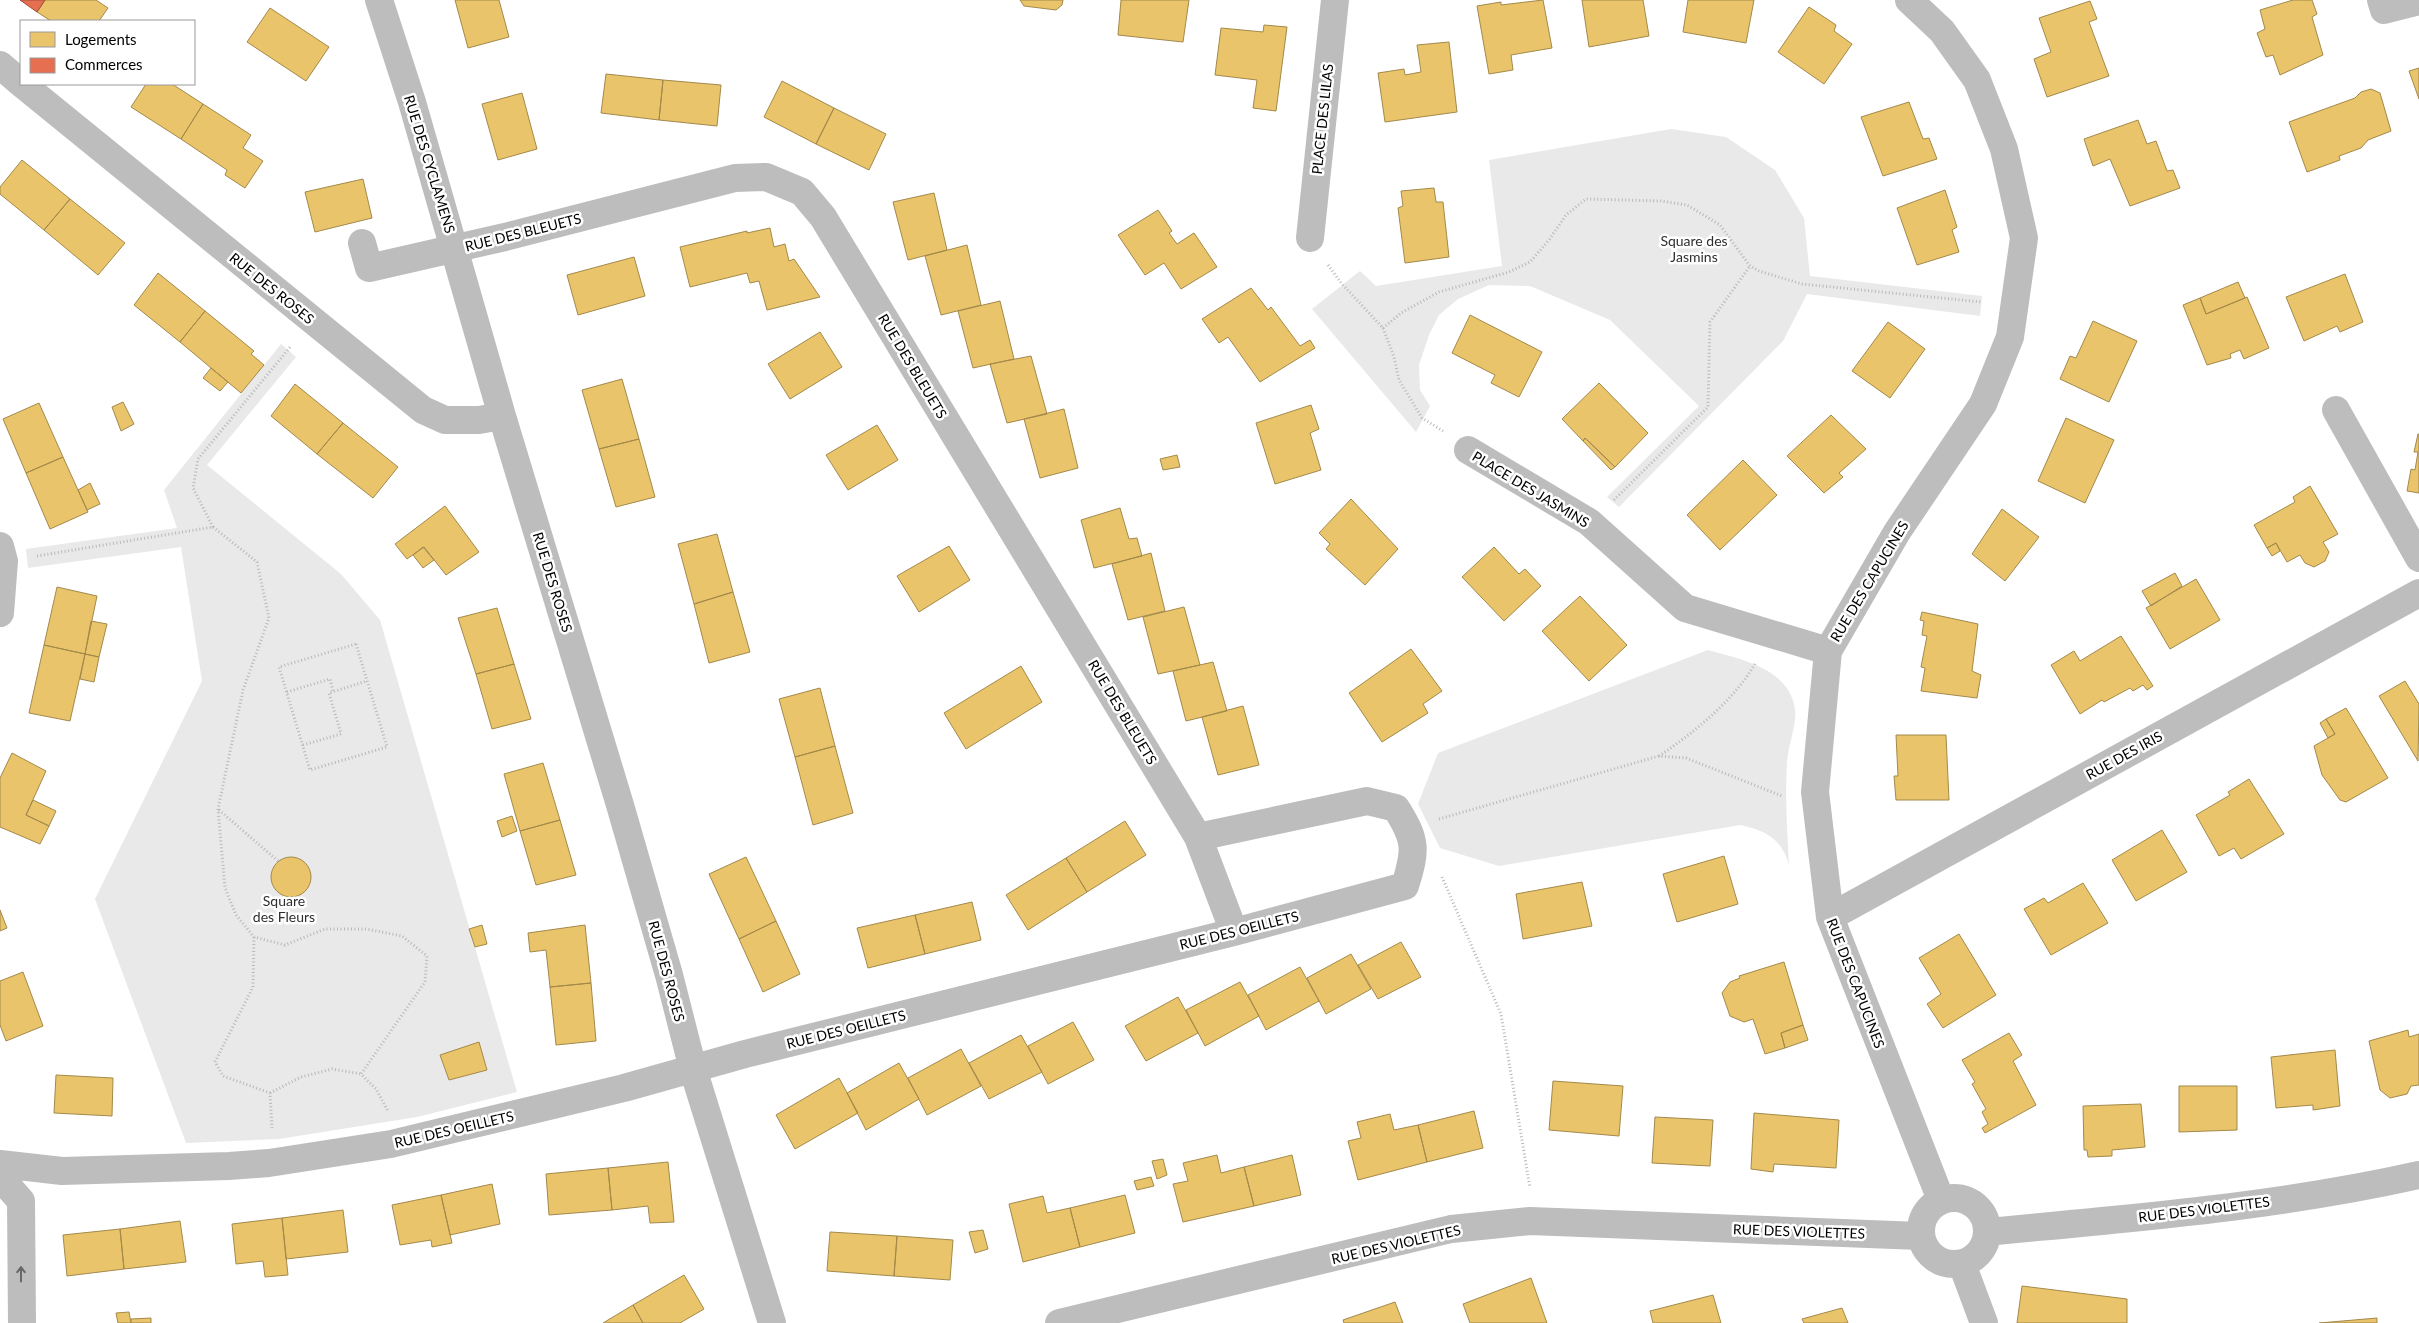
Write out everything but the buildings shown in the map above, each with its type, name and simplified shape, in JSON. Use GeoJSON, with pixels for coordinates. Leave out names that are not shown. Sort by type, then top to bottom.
{"type":"FeatureCollection","features":[{"type":"Feature","properties":{"kind":"street","name":"RUE DES CYCLAMENS"},"geometry":{"type":"LineString","coordinates":[[379,0],[456,249],[502,416]]}},
{"type":"Feature","properties":{"kind":"street","name":"PLACE DES LILAS"},"geometry":{"type":"LineString","coordinates":[[1310,238],[1335,0]]}},
{"type":"Feature","properties":{"kind":"street","name":"RUE DES CAPUCINES"},"geometry":{"type":"LineString","coordinates":[[1909,0],[1942,31],[1977,80],[2004,149],[2024,238],[2010,336],[1983,404],[1897,532],[1828,651],[1815,792],[1830,917],[1941,1200]]}},
{"type":"Feature","properties":{"kind":"street"},"geometry":{"type":"LineString","coordinates":[[2381,0],[2384,10],[2419,0]]}},
{"type":"Feature","properties":{"kind":"street","name":"RUE DES ROSES"},"geometry":{"type":"LineString","coordinates":[[0,65],[20,83]]}},
{"type":"Feature","properties":{"kind":"street","name":"RUE DES ROSES"},"geometry":{"type":"LineString","coordinates":[[22,85],[423,410],[444,420],[479,420],[502,416],[617,796],[669,976],[693,1069],[772,1323]]}},
{"type":"Feature","properties":{"kind":"street","name":"RUE DES BLEUETS"},"geometry":{"type":"LineString","coordinates":[[362,243],[369,268],[456,249],[735,178],[766,177],[802,192],[828,226],[1198,837],[1234,932]]}},
{"type":"Feature","properties":{"kind":"street"},"geometry":{"type":"LineString","coordinates":[[2336,410],[2419,558]]}},
{"type":"Feature","properties":{"kind":"street","name":"PLACE DES JASMINS"},"geometry":{"type":"LineString","coordinates":[[1468,450],[1589,522],[1684,608],[1828,651]]}},
{"type":"Feature","properties":{"kind":"street"},"geometry":{"type":"LineString","coordinates":[[0,613],[2,554]]}},
{"type":"Feature","properties":{"kind":"street","name":"RUE DES IRIS"},"geometry":{"type":"LineString","coordinates":[[1830,917],[2419,593]]}},
{"type":"Feature","properties":{"kind":"street","name":"RUE DES OEILLETS"},"geometry":{"type":"LineString","coordinates":[[0,1164],[62,1171],[229,1166],[269,1163],[391,1144],[1234,932],[1405,886],[1414,855],[1408,828],[1396,808],[1367,801],[1198,837]]}},
{"type":"Feature","properties":{"kind":"street","name":"RUE DES VIOLETTES"},"geometry":{"type":"LineString","coordinates":[[1987,1232],[2206,1210],[2354,1190],[2419,1175]]}},
{"type":"Feature","properties":{"kind":"street"},"geometry":{"type":"LineString","coordinates":[[0,1177],[21,1201],[22,1323]]}},
{"type":"Feature","properties":{"kind":"street"},"geometry":{"type":"LineString","coordinates":[[1952,1198],[1964,1199],[1982,1212],[1987,1232],[1985,1243],[1980,1252],[1971,1260],[1962,1264],[1950,1265],[1930,1256],[1920,1236],[1920,1224],[1927,1212],[1941,1200],[1952,1198]]}},
{"type":"Feature","properties":{"kind":"street","name":"RUE DES VIOLETTES"},"geometry":{"type":"LineString","coordinates":[[1059,1323],[1451,1229],[1530,1222],[1920,1236]]}},
{"type":"Feature","properties":{"kind":"street"},"geometry":{"type":"LineString","coordinates":[[1962,1264],[1984,1323]]}},
{"type":"Feature","properties":{"kind":"path"},"geometry":{"type":"LineString","coordinates":[[1383,328],[1401,313],[1439,292],[1484,277],[1509,272],[1530,262],[1549,240],[1566,215],[1586,199],[1636,200],[1687,205],[1720,225],[1750,266],[1759,271],[1802,284],[2014,306]]}},
{"type":"Feature","properties":{"kind":"path"},"geometry":{"type":"LineString","coordinates":[[1310,238],[1342,284],[1383,328],[1394,357],[1399,380],[1422,418],[1468,450]]}},
{"type":"Feature","properties":{"kind":"path"},"geometry":{"type":"LineString","coordinates":[[1627,489],[1708,407],[1710,322],[1750,266]]}},
{"type":"Feature","properties":{"kind":"path"},"geometry":{"type":"LineString","coordinates":[[311,321],[198,459],[193,488],[213,527],[257,562],[269,618],[243,690],[218,810],[225,888],[236,916],[254,937],[285,945],[325,929],[367,928],[402,936],[427,956],[426,982],[361,1074]]}},
{"type":"Feature","properties":{"kind":"path"},"geometry":{"type":"LineString","coordinates":[[2,554],[213,527]]}},
{"type":"Feature","properties":{"kind":"path"},"geometry":{"type":"LineString","coordinates":[[1408,828],[1660,756],[1683,740],[1719,708],[1778,636]]}},
{"type":"Feature","properties":{"kind":"path"},"geometry":{"type":"LineString","coordinates":[[356,644],[367,681],[387,748],[310,770],[279,667],[356,644]]}},
{"type":"Feature","properties":{"kind":"path"},"geometry":{"type":"LineString","coordinates":[[287,692],[330,679],[333,691]]}},
{"type":"Feature","properties":{"kind":"path"},"geometry":{"type":"LineString","coordinates":[[302,746],[341,734],[328,693],[367,681]]}},
{"type":"Feature","properties":{"kind":"path"},"geometry":{"type":"LineString","coordinates":[[1660,756],[1686,758],[1786,797],[1815,792]]}},
{"type":"Feature","properties":{"kind":"path"},"geometry":{"type":"LineString","coordinates":[[218,810],[278,861]]}},
{"type":"Feature","properties":{"kind":"path"},"geometry":{"type":"LineString","coordinates":[[1440,873],[1445,880],[1501,1014],[1530,1188],[1530,1222]]}},
{"type":"Feature","properties":{"kind":"path"},"geometry":{"type":"LineString","coordinates":[[254,937],[253,987],[215,1062],[223,1076],[270,1094],[301,1077],[332,1070],[361,1074],[376,1089],[387,1108]]}},
{"type":"Feature","properties":{"kind":"path"},"geometry":{"type":"LineString","coordinates":[[269,1163],[272,1139],[270,1094]]}},
{"type":"Feature","properties":{"kind":"green space","name":"Square des Jasmins"},"geometry":{"type":"Polygon","coordinates":[[[1671,129],[1726,137],[1775,170],[1804,218],[1810,276],[1982,296],[1980,316],[1807,294],[1783,341],[1619,507],[1607,497],[1699,406],[1610,320],[1530,286],[1489,285],[1458,299],[1439,315],[1429,335],[1419,365],[1420,390],[1430,406],[1416,432],[1312,309],[1360,271],[1376,286],[1502,266],[1489,160],[1671,129]]]}},
{"type":"Feature","properties":{"kind":"green space","name":"Square des Fleurs"},"geometry":{"type":"Polygon","coordinates":[[[281,344],[296,357],[207,465],[341,574],[380,620],[517,1092],[417,1117],[279,1139],[186,1143],[95,899],[202,681],[181,547],[28,568],[26,549],[177,528],[164,490],[281,344]]]}},
{"type":"Feature","properties":{"kind":"green space"},"geometry":{"type":"Polygon","coordinates":[[[1708,650],[1734,657],[1761,668],[1783,684],[1791,695],[1795,715],[1786,775],[1789,865],[1782,848],[1771,837],[1765,833],[1740,825],[1499,866],[1440,848],[1418,804],[1438,753],[1708,650]]]}}]}
